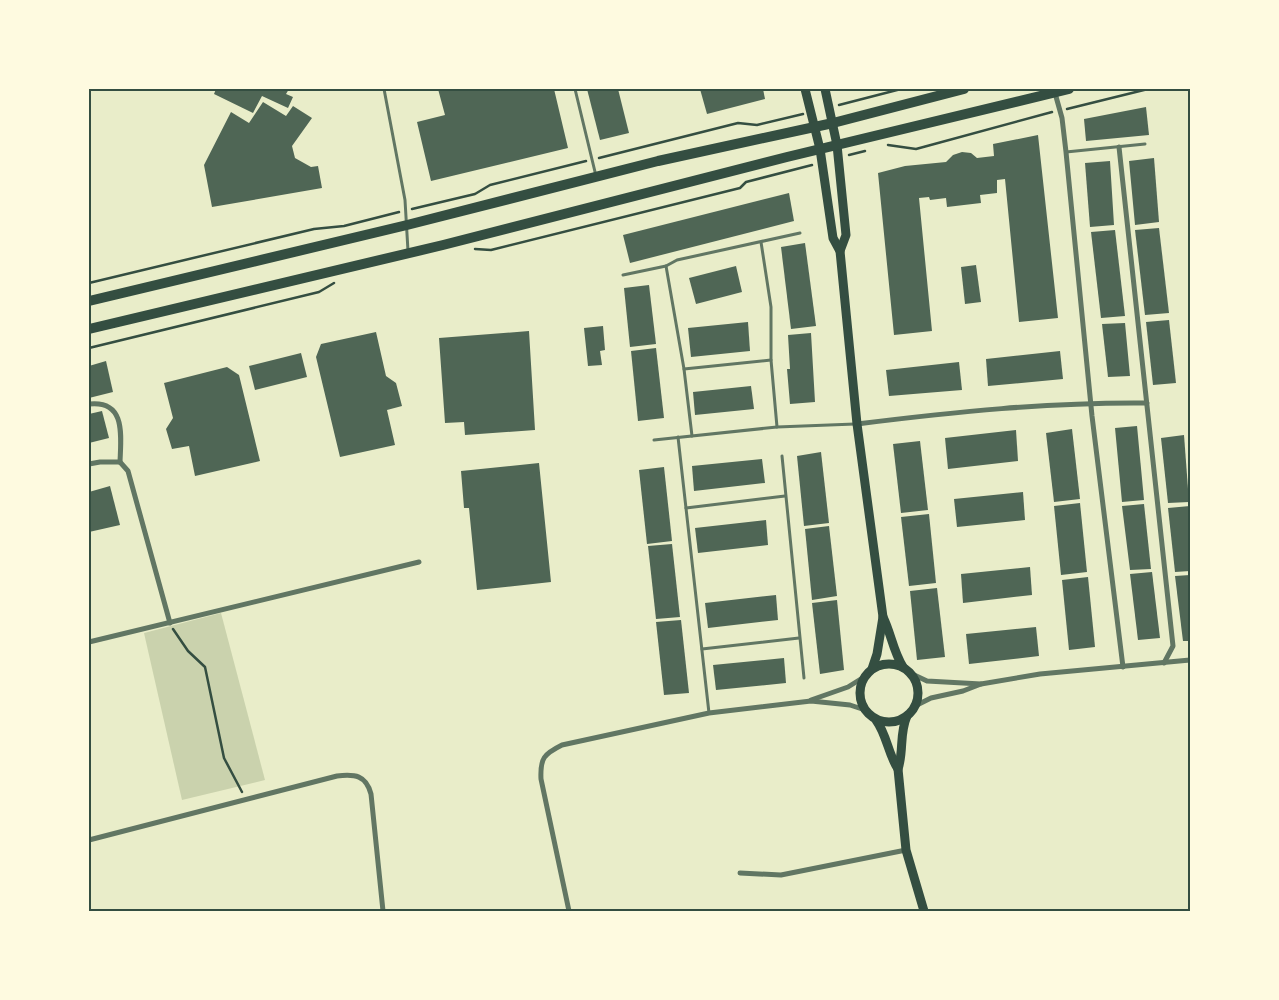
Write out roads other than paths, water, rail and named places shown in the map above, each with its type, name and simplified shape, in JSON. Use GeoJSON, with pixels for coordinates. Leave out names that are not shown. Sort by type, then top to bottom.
{"type":"FeatureCollection","features":[{"type":"Feature","properties":{"kind":"main road"},"geometry":{"type":"LineString","coordinates":[[805,89],[820,149],[833,238],[840,251],[858,424],[882,617],[877,654],[872,669],[864,677],[859,693],[864,710],[876,720],[885,736],[891,759],[898,769]]}},
{"type":"Feature","properties":{"kind":"main road"},"geometry":{"type":"LineString","coordinates":[[825,89],[837,145],[846,235],[840,251]]}},
{"type":"Feature","properties":{"kind":"main road"},"geometry":{"type":"LineString","coordinates":[[89,301],[407,225],[596,177],[833,123],[964,89]]}},
{"type":"Feature","properties":{"kind":"main road"},"geometry":{"type":"LineString","coordinates":[[89,330],[1069,89]]}},
{"type":"Feature","properties":{"kind":"main road"},"geometry":{"type":"LineString","coordinates":[[882,617],[889,629],[895,652],[918,689],[915,706],[907,716],[902,730],[901,759],[898,769],[906,850],[924,911]]}},
{"type":"Feature","properties":{"kind":"main road"},"geometry":{"type":"LineString","coordinates":[[872,669],[887,664],[907,670]]}},
{"type":"Feature","properties":{"kind":"main road"},"geometry":{"type":"LineString","coordinates":[[876,720],[892,722],[907,716]]}},
{"type":"Feature","properties":{"kind":"street"},"geometry":{"type":"LineString","coordinates":[[1055,92],[1060,110],[1066,152],[1092,404],[1123,667]]}},
{"type":"Feature","properties":{"kind":"street"},"geometry":{"type":"LineString","coordinates":[[1119,148],[1173,646],[1164,663]]}},
{"type":"Feature","properties":{"kind":"street"},"geometry":{"type":"LineString","coordinates":[[89,404],[100,403],[111,406],[117,416],[120,430],[120,462]]}},
{"type":"Feature","properties":{"kind":"street"},"geometry":{"type":"LineString","coordinates":[[858,424],[991,410],[1147,403]]}},
{"type":"Feature","properties":{"kind":"street"},"geometry":{"type":"LineString","coordinates":[[89,464],[120,462],[128,470],[170,623]]}},
{"type":"Feature","properties":{"kind":"street"},"geometry":{"type":"LineString","coordinates":[[89,642],[419,562]]}},
{"type":"Feature","properties":{"kind":"street"},"geometry":{"type":"LineString","coordinates":[[915,706],[931,698],[963,691],[981,684],[1040,674],[1190,660]]}},
{"type":"Feature","properties":{"kind":"street"},"geometry":{"type":"LineString","coordinates":[[907,670],[927,681],[981,684]]}},
{"type":"Feature","properties":{"kind":"street"},"geometry":{"type":"LineString","coordinates":[[811,701],[848,688],[864,677]]}},
{"type":"Feature","properties":{"kind":"street"},"geometry":{"type":"LineString","coordinates":[[569,911],[541,779],[540,766],[548,752],[562,744],[709,713],[811,701],[850,705],[864,710]]}},
{"type":"Feature","properties":{"kind":"street"},"geometry":{"type":"LineString","coordinates":[[89,840],[337,776],[348,775],[363,778],[368,784],[371,794],[383,911]]}},
{"type":"Feature","properties":{"kind":"street"},"geometry":{"type":"LineString","coordinates":[[740,873],[769,876],[787,874],[906,850]]}},
{"type":"Feature","properties":{"kind":"lane"},"geometry":{"type":"LineString","coordinates":[[384,89],[405,200],[408,252]]}},
{"type":"Feature","properties":{"kind":"lane"},"geometry":{"type":"LineString","coordinates":[[575,89],[596,177]]}},
{"type":"Feature","properties":{"kind":"lane"},"geometry":{"type":"LineString","coordinates":[[1066,152],[1145,144]]}},
{"type":"Feature","properties":{"kind":"lane"},"geometry":{"type":"LineString","coordinates":[[623,275],[666,266],[677,260],[800,233]]}},
{"type":"Feature","properties":{"kind":"lane"},"geometry":{"type":"LineString","coordinates":[[761,242],[772,307],[771,360],[777,427]]}},
{"type":"Feature","properties":{"kind":"lane"},"geometry":{"type":"LineString","coordinates":[[666,266],[684,369],[692,436]]}},
{"type":"Feature","properties":{"kind":"lane"},"geometry":{"type":"LineString","coordinates":[[684,369],[771,360]]}},
{"type":"Feature","properties":{"kind":"lane"},"geometry":{"type":"LineString","coordinates":[[654,440],[777,427],[858,424]]}},
{"type":"Feature","properties":{"kind":"lane"},"geometry":{"type":"LineString","coordinates":[[678,437],[709,713]]}},
{"type":"Feature","properties":{"kind":"lane"},"geometry":{"type":"LineString","coordinates":[[782,456],[804,678]]}},
{"type":"Feature","properties":{"kind":"lane"},"geometry":{"type":"LineString","coordinates":[[686,508],[786,496]]}},
{"type":"Feature","properties":{"kind":"lane"},"geometry":{"type":"LineString","coordinates":[[702,649],[799,638]]}}]}
